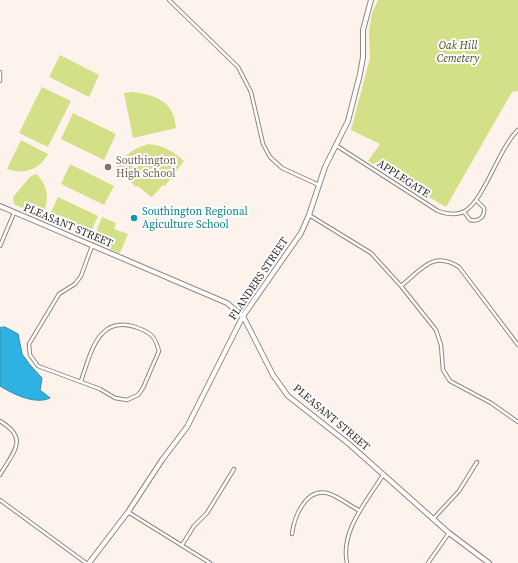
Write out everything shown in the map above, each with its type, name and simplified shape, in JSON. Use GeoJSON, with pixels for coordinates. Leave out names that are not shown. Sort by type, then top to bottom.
{"type":"FeatureCollection","features":[{"type":"Feature","properties":{"kind":"street"},"geometry":{"type":"LineString","coordinates":[[169,0],[238,67],[251,92],[263,144],[270,157],[282,168],[319,186]]}},
{"type":"Feature","properties":{"kind":"street","name":"FLANDERS STREET"},"geometry":{"type":"LineString","coordinates":[[87,563],[128,512],[162,460],[186,427],[243,316],[301,233],[309,215],[325,167],[348,121],[360,74],[363,56],[363,30],[371,0]]}},
{"type":"Feature","properties":{"kind":"street"},"geometry":{"type":"LineString","coordinates":[[0,72],[0,81]]}},
{"type":"Feature","properties":{"kind":"street"},"geometry":{"type":"LineString","coordinates":[[464,212],[476,200],[508,142],[518,130]]}},
{"type":"Feature","properties":{"kind":"street","name":"APPLEGATE"},"geometry":{"type":"LineString","coordinates":[[336,146],[438,211],[452,214],[464,212],[470,220],[476,221],[481,219],[484,212],[484,208],[476,200]]}},
{"type":"Feature","properties":{"kind":"street","name":"PLEASANT STREET"},"geometry":{"type":"LineString","coordinates":[[0,206],[164,275],[227,304],[243,316],[273,375],[288,396],[349,444],[450,533],[489,563]]}},
{"type":"Feature","properties":{"kind":"street"},"geometry":{"type":"LineString","coordinates":[[0,246],[14,213]]}},
{"type":"Feature","properties":{"kind":"street"},"geometry":{"type":"LineString","coordinates":[[309,215],[371,253],[401,286],[436,330],[441,345],[443,370],[450,382],[491,403],[518,422]]}},
{"type":"Feature","properties":{"kind":"street"},"geometry":{"type":"LineString","coordinates":[[80,381],[96,340],[104,331],[116,325],[129,324],[151,333],[156,340],[159,351],[143,388],[138,395],[127,400],[115,398],[80,381],[38,366],[30,355],[30,344],[59,294],[75,284],[81,276],[92,246]]}},
{"type":"Feature","properties":{"kind":"street"},"geometry":{"type":"LineString","coordinates":[[401,286],[432,260],[449,260],[459,267],[518,345]]}},
{"type":"Feature","properties":{"kind":"street"},"geometry":{"type":"LineString","coordinates":[[0,421],[12,428],[17,436],[17,446],[0,475]]}},
{"type":"Feature","properties":{"kind":"street"},"geometry":{"type":"LineString","coordinates":[[434,519],[459,491],[478,462]]}},
{"type":"Feature","properties":{"kind":"street"},"geometry":{"type":"LineString","coordinates":[[182,545],[194,526],[207,513],[234,469]]}},
{"type":"Feature","properties":{"kind":"street"},"geometry":{"type":"LineString","coordinates":[[347,563],[345,555],[346,539],[360,511],[384,475]]}},
{"type":"Feature","properties":{"kind":"street"},"geometry":{"type":"LineString","coordinates":[[292,534],[293,525],[300,507],[311,496],[318,493],[331,495],[360,511]]}},
{"type":"Feature","properties":{"kind":"street"},"geometry":{"type":"LineString","coordinates":[[0,500],[87,563]]}},
{"type":"Feature","properties":{"kind":"street"},"geometry":{"type":"LineString","coordinates":[[128,512],[210,563]]}},
{"type":"Feature","properties":{"kind":"street"},"geometry":{"type":"LineString","coordinates":[[428,563],[450,533]]}},
{"type":"Feature","properties":{"kind":"green space","name":"Oak Hill Cemetery"},"geometry":{"type":"Polygon","coordinates":[[[378,0],[518,0],[518,91],[512,92],[446,207],[368,161],[380,144],[351,130],[370,58],[369,31],[372,13],[378,0]]]}},
{"type":"Feature","properties":{"kind":"green space"},"geometry":{"type":"Polygon","coordinates":[[[60,55],[99,75],[89,97],[49,77],[60,55]]]}},
{"type":"Feature","properties":{"kind":"green space"},"geometry":{"type":"Polygon","coordinates":[[[42,87],[71,101],[48,147],[19,133],[42,87]]]}},
{"type":"Feature","properties":{"kind":"green space"},"geometry":{"type":"Polygon","coordinates":[[[132,92],[149,95],[162,101],[172,111],[176,128],[133,138],[124,93],[132,92]]]}},
{"type":"Feature","properties":{"kind":"green space"},"geometry":{"type":"Polygon","coordinates":[[[73,113],[116,134],[104,160],[61,139],[73,113]]]}},
{"type":"Feature","properties":{"kind":"green space"},"geometry":{"type":"Polygon","coordinates":[[[21,140],[48,154],[40,164],[30,170],[13,171],[7,169],[21,140]]]}},
{"type":"Feature","properties":{"kind":"green space"},"geometry":{"type":"Polygon","coordinates":[[[149,144],[168,150],[176,154],[184,161],[165,186],[163,185],[151,197],[138,186],[136,187],[116,167],[123,158],[131,152],[139,147],[149,144]]]}},
{"type":"Feature","properties":{"kind":"green space"},"geometry":{"type":"Polygon","coordinates":[[[70,164],[114,186],[104,205],[61,184],[70,164]]]}},
{"type":"Feature","properties":{"kind":"green space"},"geometry":{"type":"Polygon","coordinates":[[[36,174],[44,184],[47,194],[46,206],[41,217],[14,204],[13,197],[30,177],[36,174]]]}},
{"type":"Feature","properties":{"kind":"green space"},"geometry":{"type":"Polygon","coordinates":[[[58,197],[98,216],[89,236],[49,216],[58,197]]]}},
{"type":"Feature","properties":{"kind":"green space"},"geometry":{"type":"Polygon","coordinates":[[[102,217],[116,223],[114,229],[128,234],[120,253],[92,242],[102,217]]]}},
{"type":"Feature","properties":{"kind":"water"},"geometry":{"type":"Polygon","coordinates":[[[5,327],[18,334],[22,354],[42,378],[40,390],[50,398],[38,400],[24,398],[0,386],[0,328],[5,327]]]}},
{"type":"Feature","properties":{"kind":"place","name":"Southington High School"},"geometry":{"type":"Point","coordinates":[108,167]}},
{"type":"Feature","properties":{"kind":"place","name":"Southington Regional Agiculture School"},"geometry":{"type":"Point","coordinates":[134,218]}}]}
